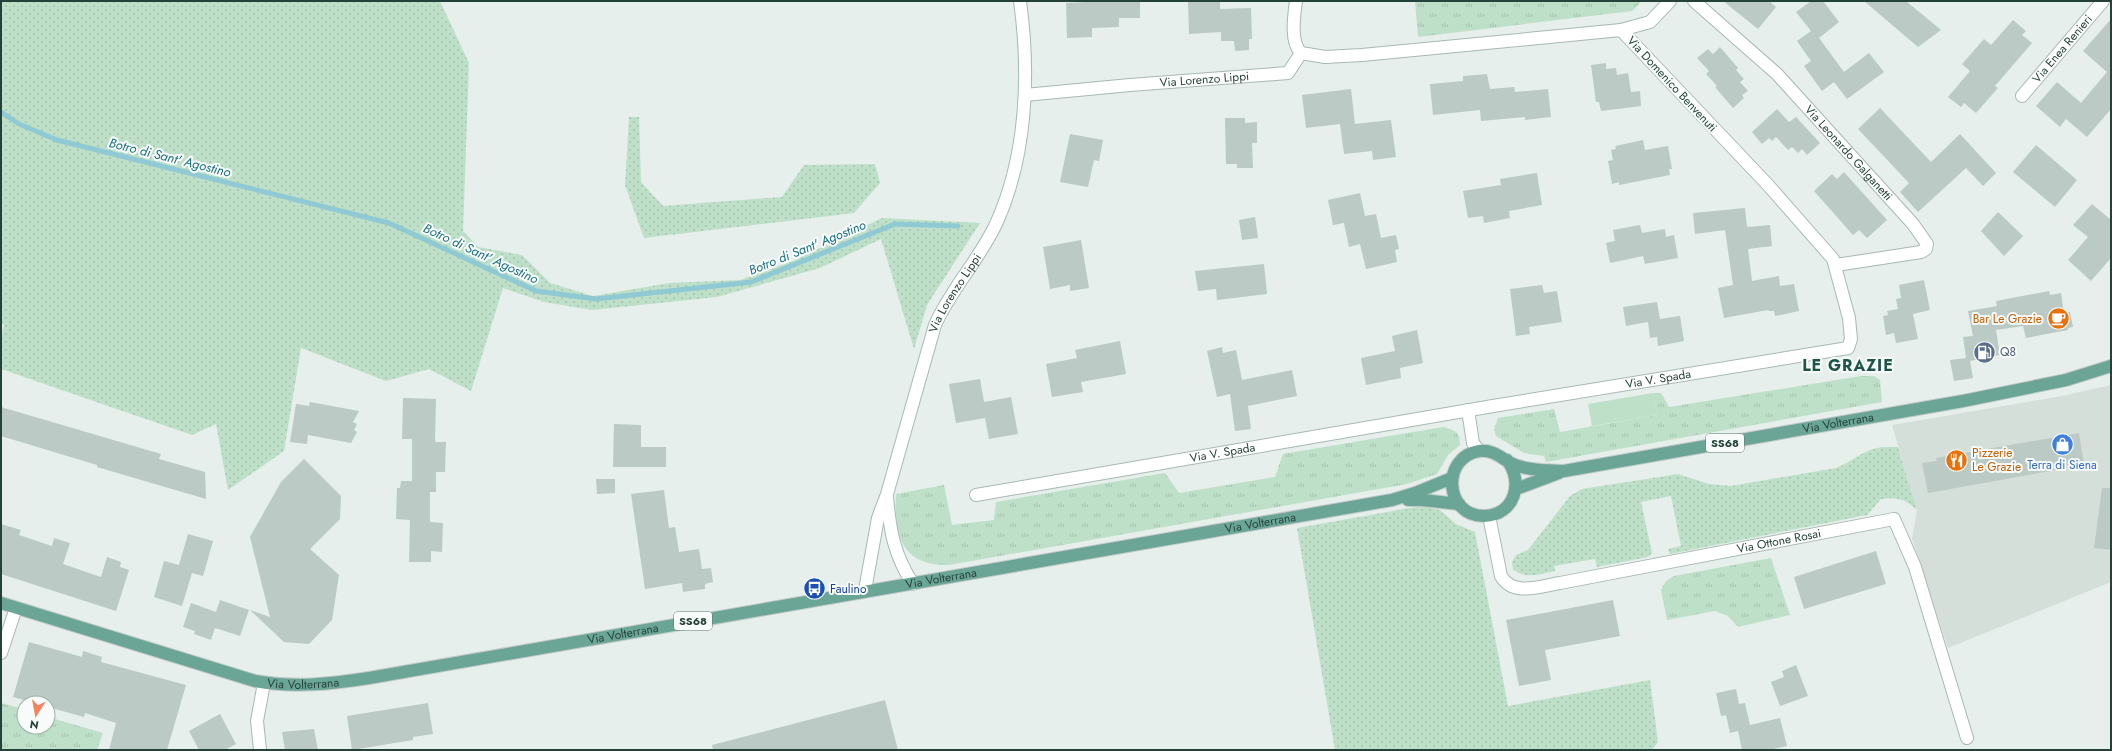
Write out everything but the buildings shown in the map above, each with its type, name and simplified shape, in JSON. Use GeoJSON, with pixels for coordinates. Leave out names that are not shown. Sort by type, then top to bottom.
{"type":"FeatureCollection","features":[{"type":"Feature","properties":{"kind":"main road","name":"Via Volterrana"},"geometry":{"type":"LineString","coordinates":[[1516,489],[1564,471],[1963,402],[2066,380],[2111,366]]}},
{"type":"Feature","properties":{"kind":"main road","name":"Via Volterrana"},"geometry":{"type":"LineString","coordinates":[[1479,451],[1494,452],[1507,460],[1528,469],[1564,471]]}},
{"type":"Feature","properties":{"kind":"main road"},"geometry":{"type":"LineString","coordinates":[[1458,504],[1451,487],[1452,478],[1461,460],[1479,451]]}},
{"type":"Feature","properties":{"kind":"main road"},"geometry":{"type":"LineString","coordinates":[[1490,516],[1507,506],[1513,498],[1516,489],[1515,473],[1507,460]]}},
{"type":"Feature","properties":{"kind":"main road","name":"Via Volterrana"},"geometry":{"type":"LineString","coordinates":[[1,604],[226,673],[264,683],[302,685],[347,681],[865,590],[913,584],[1392,500],[1415,494],[1452,478]]}},
{"type":"Feature","properties":{"kind":"main road","name":"Via Volterrana"},"geometry":{"type":"LineString","coordinates":[[1392,500],[1422,500],[1458,504],[1472,514],[1490,516]]}},
{"type":"Feature","properties":{"kind":"street","name":"Via Lorenzo Lippi"},"geometry":{"type":"LineString","coordinates":[[865,590],[878,518],[887,494],[935,325],[945,303],[975,260],[995,225],[1008,194],[1017,160],[1025,95],[1024,27],[1020,1]]}},
{"type":"Feature","properties":{"kind":"street"},"geometry":{"type":"LineString","coordinates":[[1296,1],[1295,39],[1297,48],[1301,53]]}},
{"type":"Feature","properties":{"kind":"street"},"geometry":{"type":"LineString","coordinates":[[1621,30],[1650,22],[1670,1]]}},
{"type":"Feature","properties":{"kind":"street","name":"Via Leonardo Galganetti"},"geometry":{"type":"LineString","coordinates":[[1694,1],[1763,61],[1785,83],[1913,224],[1927,244],[1926,249],[1916,253],[1836,265]]}},
{"type":"Feature","properties":{"kind":"street","name":"Via Enea Renieri"},"geometry":{"type":"LineString","coordinates":[[2022,96],[2103,1]]}},
{"type":"Feature","properties":{"kind":"street","name":"Via Domenico Benvenuti"},"geometry":{"type":"LineString","coordinates":[[1301,53],[1325,56],[1362,55],[1621,30],[1823,245],[1836,265],[1851,333],[1848,348]]}},
{"type":"Feature","properties":{"kind":"street","name":"Via Lorenzo Lippi"},"geometry":{"type":"LineString","coordinates":[[1025,95],[1288,73],[1301,53]]}},
{"type":"Feature","properties":{"kind":"street","name":"Via V. Spada"},"geometry":{"type":"LineString","coordinates":[[976,495],[1468,410],[1848,348]]}},
{"type":"Feature","properties":{"kind":"street"},"geometry":{"type":"LineString","coordinates":[[1468,410],[1473,443],[1479,451]]}},
{"type":"Feature","properties":{"kind":"street","name":"Via Lorenzo Lippi"},"geometry":{"type":"LineString","coordinates":[[887,494],[889,520],[895,550],[913,584]]}},
{"type":"Feature","properties":{"kind":"street","name":"Via Ottone Rosai"},"geometry":{"type":"LineString","coordinates":[[1490,516],[1501,576],[1507,583],[1522,588],[1560,583],[1894,519],[1915,567],[1967,738]]}},
{"type":"Feature","properties":{"kind":"street"},"geometry":{"type":"LineString","coordinates":[[1,653],[16,608]]}},
{"type":"Feature","properties":{"kind":"street"},"geometry":{"type":"LineString","coordinates":[[260,750],[257,721],[264,683]]}},
{"type":"Feature","properties":{"kind":"shaded area"},"geometry":{"type":"Polygon","coordinates":[[[2111,385],[2111,582],[1948,648],[1912,539],[1917,510],[1892,425],[2062,396],[2111,385]]]}},
{"type":"Feature","properties":{"kind":"green space"},"geometry":{"type":"Polygon","coordinates":[[[1,1],[440,1],[469,63],[463,231],[478,247],[522,255],[550,283],[593,296],[669,283],[740,280],[793,261],[882,218],[980,223],[927,305],[914,349],[881,239],[820,268],[717,297],[592,310],[544,302],[503,288],[471,391],[429,369],[386,381],[301,348],[284,451],[228,490],[216,424],[192,435],[1,369],[1,337],[4,325],[1,323],[1,1]]]}},
{"type":"Feature","properties":{"kind":"green space"},"geometry":{"type":"Polygon","coordinates":[[[1415,1],[1642,1],[1632,11],[1418,37],[1415,1]]]}},
{"type":"Feature","properties":{"kind":"green space"},"geometry":{"type":"Polygon","coordinates":[[[629,117],[639,117],[641,182],[663,206],[782,197],[804,165],[875,164],[880,183],[854,213],[644,238],[625,185],[629,117]]]}},
{"type":"Feature","properties":{"kind":"green space"},"geometry":{"type":"Polygon","coordinates":[[[1861,376],[1874,376],[1880,380],[1882,402],[1546,462],[1544,456],[1524,453],[1496,436],[1494,430],[1498,418],[1554,409],[1560,432],[1657,415],[1653,393],[1661,393],[1669,407],[1861,376]]]}},
{"type":"Feature","properties":{"kind":"green space"},"geometry":{"type":"Polygon","coordinates":[[[1653,393],[1657,415],[1592,426],[1588,404],[1653,393]]]}},
{"type":"Feature","properties":{"kind":"green space"},"geometry":{"type":"Polygon","coordinates":[[[1443,427],[1451,429],[1458,434],[1460,445],[1448,455],[1437,474],[1407,484],[949,565],[933,564],[920,560],[911,554],[899,535],[896,494],[944,485],[952,525],[994,520],[996,502],[1165,473],[1179,493],[1275,477],[1283,454],[1443,427]]]}},
{"type":"Feature","properties":{"kind":"green space"},"geometry":{"type":"Polygon","coordinates":[[[1898,447],[1917,510],[1905,501],[1892,498],[1881,499],[1867,515],[1670,554],[1668,549],[1681,546],[1671,496],[1641,502],[1652,553],[1648,557],[1597,567],[1595,559],[1554,566],[1555,571],[1538,575],[1523,574],[1513,569],[1512,562],[1516,555],[1528,550],[1570,496],[1582,489],[1678,474],[1709,484],[1731,486],[1836,468],[1864,453],[1875,448],[1898,447]]]}},
{"type":"Feature","properties":{"kind":"green space"},"geometry":{"type":"Polygon","coordinates":[[[1421,506],[1440,510],[1456,524],[1475,532],[1508,706],[1650,680],[1658,742],[1652,750],[1335,750],[1297,528],[1421,506]]]}},
{"type":"Feature","properties":{"kind":"green space"},"geometry":{"type":"Polygon","coordinates":[[[1771,558],[1790,615],[1738,627],[1728,616],[1715,611],[1667,620],[1661,590],[1666,581],[1674,576],[1771,558]]]}},
{"type":"Feature","properties":{"kind":"green space"},"geometry":{"type":"Polygon","coordinates":[[[1,703],[16,707],[16,735],[56,735],[56,719],[103,733],[97,750],[1,750],[1,703]]]}},
{"type":"Feature","properties":{"kind":"waterway","name":"Botro di Sant' Agostino"},"geometry":{"type":"LineString","coordinates":[[1,112],[19,124],[57,140],[389,223],[536,291],[596,299],[751,282],[895,224],[958,226]]}},
{"type":"Feature","properties":{"kind":"place","name":"Bar Le Grazie"},"geometry":{"type":"Point","coordinates":[2058,319]}},
{"type":"Feature","properties":{"kind":"place","name":"Q8"},"geometry":{"type":"Point","coordinates":[1984,352]}},
{"type":"Feature","properties":{"kind":"place","name":"Terra di Siena"},"geometry":{"type":"Point","coordinates":[2062,444]}},
{"type":"Feature","properties":{"kind":"place","name":"Pizzerie Le Grazie"},"geometry":{"type":"Point","coordinates":[1957,460]}},
{"type":"Feature","properties":{"kind":"place","name":"Faulino"},"geometry":{"type":"Point","coordinates":[815,589]}},
{"type":"Feature","properties":{"kind":"district","name":"LE GRAZIE"},"geometry":{"type":"Point","coordinates":[1848,365]}}]}
